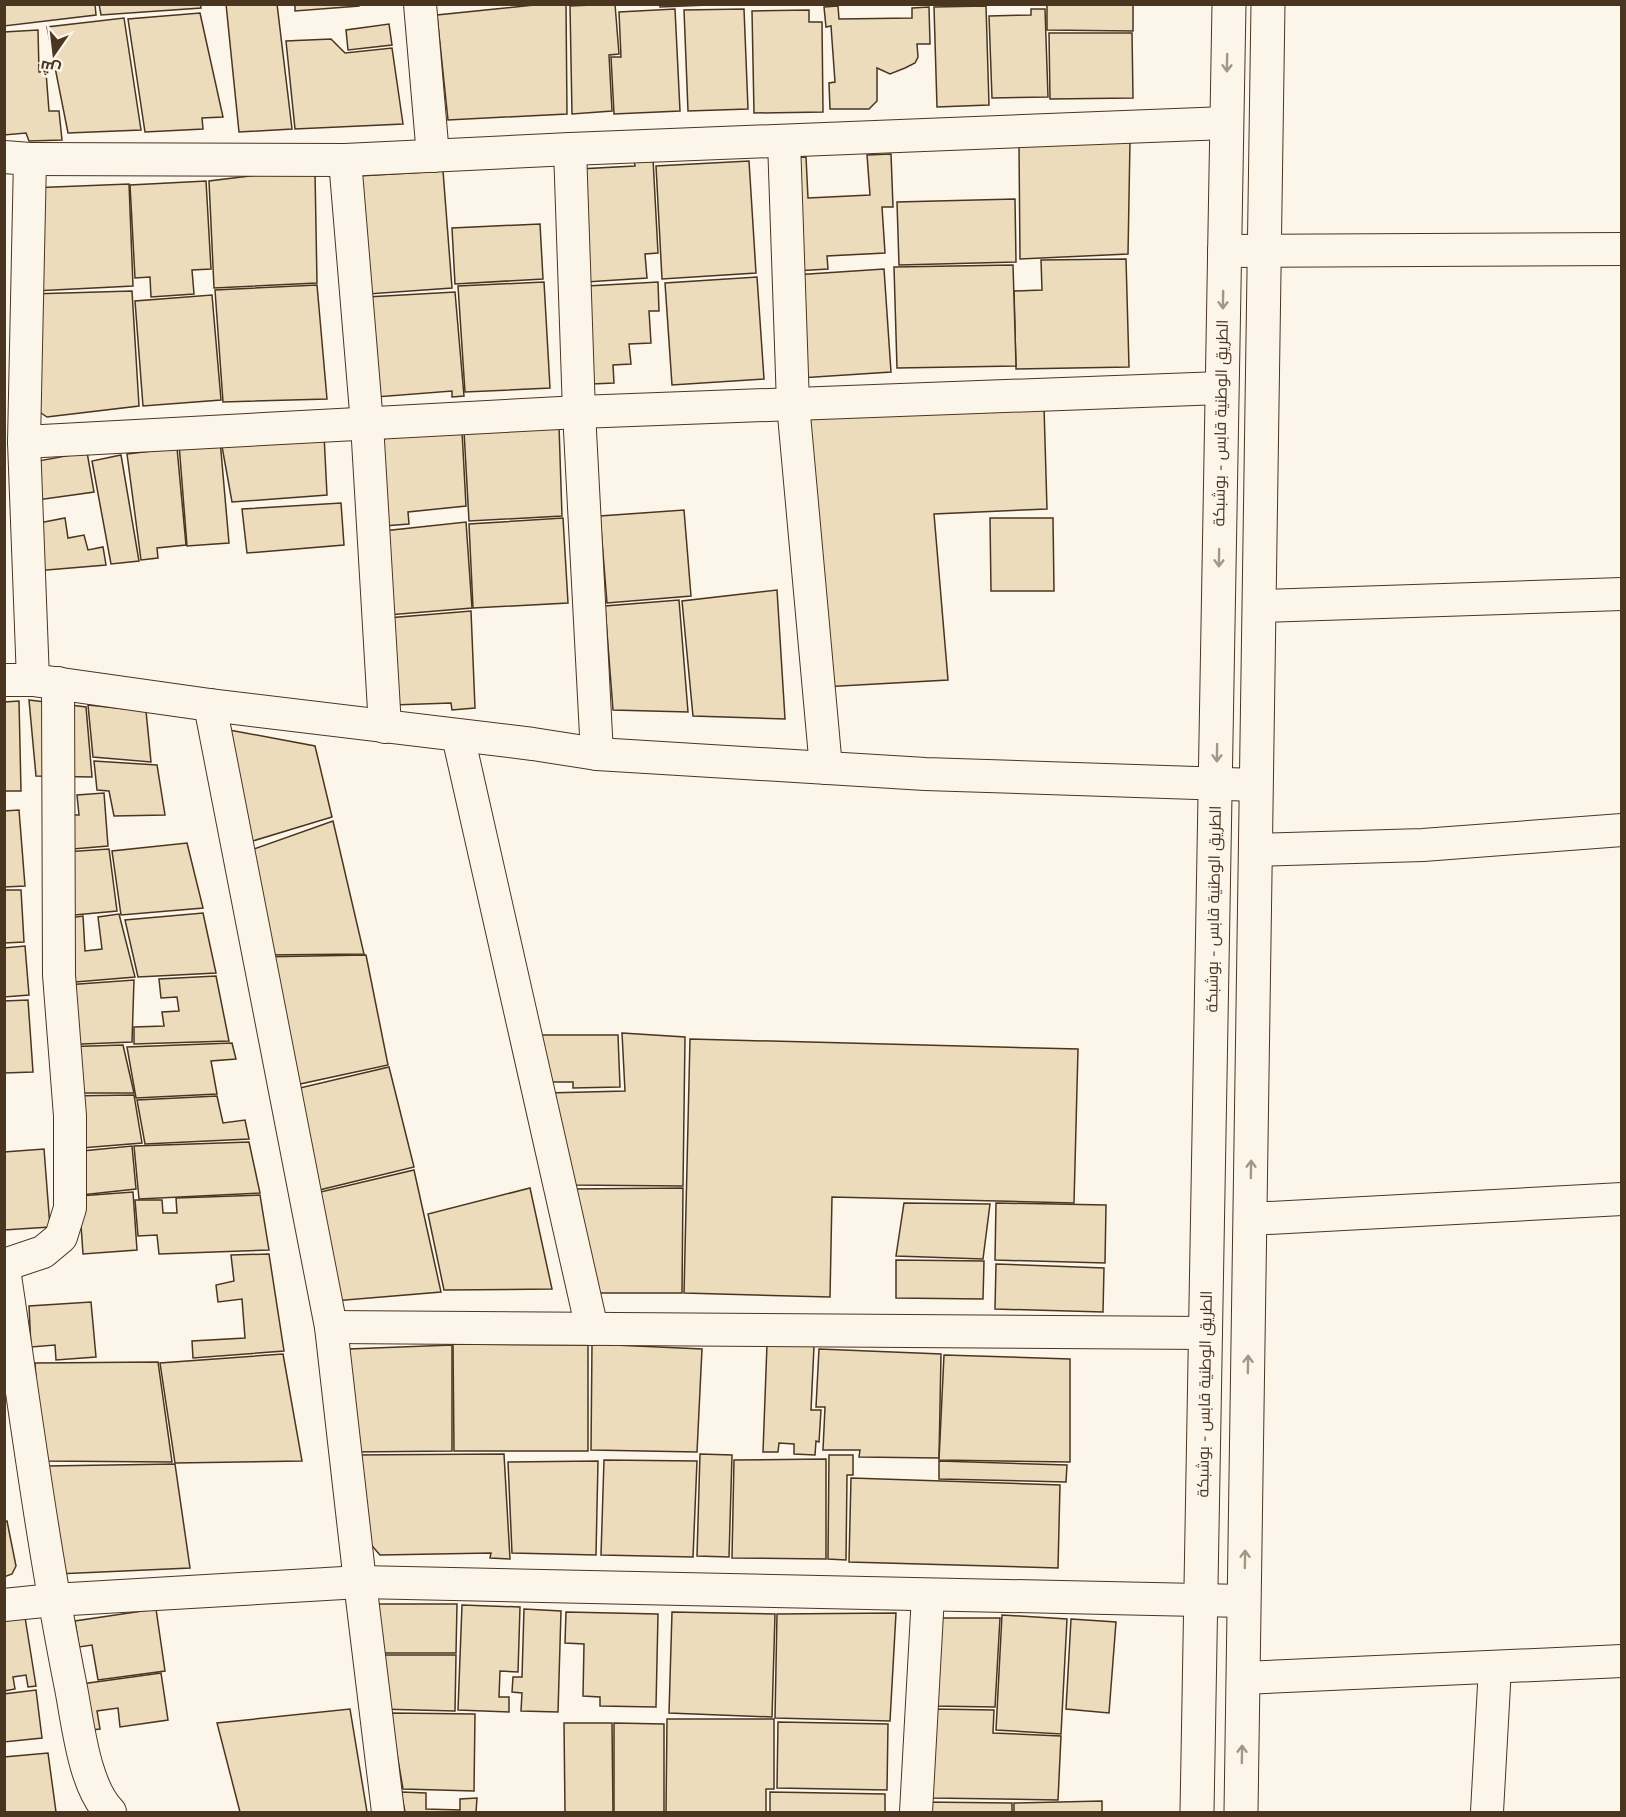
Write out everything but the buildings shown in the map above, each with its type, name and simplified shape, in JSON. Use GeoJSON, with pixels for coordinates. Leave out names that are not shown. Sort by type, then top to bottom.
{"type":"FeatureCollection","features":[{"type":"Feature","properties":{"kind":"main road","name":"الطريق الوطنية قابس - بوشبكة"},"geometry":{"type":"LineString","coordinates":[[1197,1812],[1229,4]]}},
{"type":"Feature","properties":{"kind":"main road"},"geometry":{"type":"LineString","coordinates":[[1241,1812],[1268,4]]}},
{"type":"Feature","properties":{"kind":"street"},"geometry":{"type":"LineString","coordinates":[[420,4],[432,156]]}},
{"type":"Feature","properties":{"kind":"street"},"geometry":{"type":"LineString","coordinates":[[110,1812],[103,1805],[87,1771],[53,1599],[4,1267],[43,1252],[61,1236],[70,1208],[70,1116],[32,681],[17,158],[345,160],[1226,123]]}},
{"type":"Feature","properties":{"kind":"street"},"geometry":{"type":"LineString","coordinates":[[784,141],[793,404],[826,768]]}},
{"type":"Feature","properties":{"kind":"street"},"geometry":{"type":"LineString","coordinates":[[570,149],[579,412],[597,754]]}},
{"type":"Feature","properties":{"kind":"street"},"geometry":{"type":"LineString","coordinates":[[345,160],[367,424],[385,727]]}},
{"type":"Feature","properties":{"kind":"street"},"geometry":{"type":"LineString","coordinates":[[1224,251],[1622,249]]}},
{"type":"Feature","properties":{"kind":"street"},"geometry":{"type":"LineString","coordinates":[[24,442],[579,412],[1221,388]]}},
{"type":"Feature","properties":{"kind":"street"},"geometry":{"type":"LineString","coordinates":[[1259,606],[1622,594]]}},
{"type":"Feature","properties":{"kind":"street"},"geometry":{"type":"LineString","coordinates":[[32,681],[597,754],[925,774],[1256,785]]}},
{"type":"Feature","properties":{"kind":"street"},"geometry":{"type":"LineString","coordinates":[[210,705],[332,1327],[388,1812]]}},
{"type":"Feature","properties":{"kind":"street"},"geometry":{"type":"LineString","coordinates":[[458,736],[592,1329]]}},
{"type":"Feature","properties":{"kind":"street"},"geometry":{"type":"LineString","coordinates":[[1256,850],[1423,845],[1622,830]]}},
{"type":"Feature","properties":{"kind":"street"},"geometry":{"type":"LineString","coordinates":[[1250,1219],[1622,1199]]}},
{"type":"Feature","properties":{"kind":"street"},"geometry":{"type":"LineString","coordinates":[[332,1327],[1206,1333]]}},
{"type":"Feature","properties":{"kind":"street"},"geometry":{"type":"LineString","coordinates":[[4,1605],[53,1599],[360,1582],[1244,1601]]}},
{"type":"Feature","properties":{"kind":"street"},"geometry":{"type":"LineString","coordinates":[[916,1812],[928,1595]]}},
{"type":"Feature","properties":{"kind":"street"},"geometry":{"type":"LineString","coordinates":[[1243,1678],[1622,1662]]}},
{"type":"Feature","properties":{"kind":"street"},"geometry":{"type":"LineString","coordinates":[[1487,1812],[1495,1667]]}}]}
